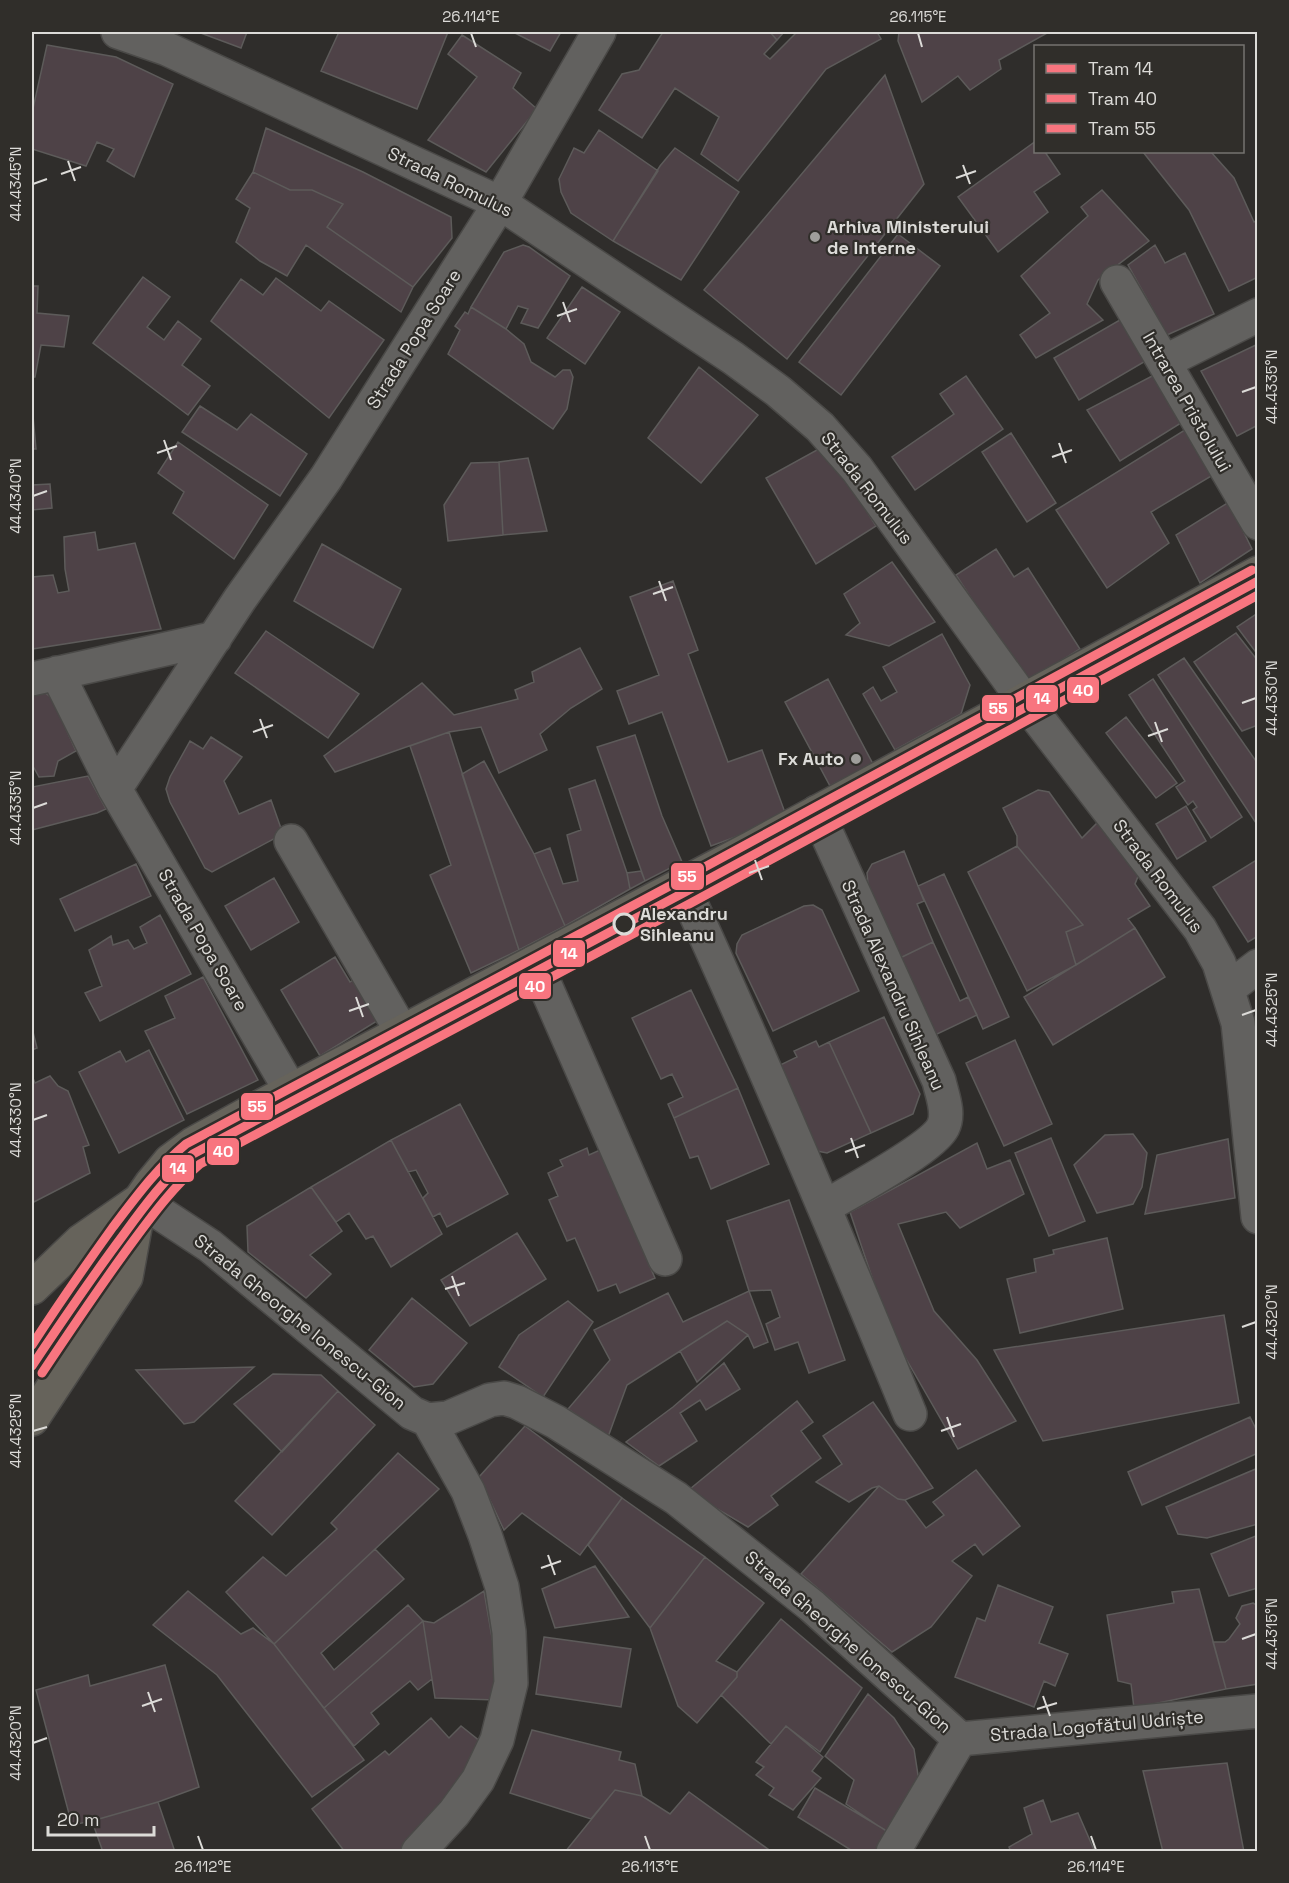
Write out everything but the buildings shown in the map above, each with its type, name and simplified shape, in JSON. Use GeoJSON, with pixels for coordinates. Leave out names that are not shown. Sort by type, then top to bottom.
{"type":"FeatureCollection","features":[{"type":"Feature","properties":{"kind":"main road"},"geometry":{"type":"LineString","coordinates":[[32,1288],[81,1241],[140,1200],[170,1161],[193,1144],[817,812],[1257,573]]}},
{"type":"Feature","properties":{"kind":"main road"},"geometry":{"type":"LineString","coordinates":[[32,1419],[126,1277],[140,1200]]}},
{"type":"Feature","properties":{"kind":"street","name":"Strada Romulus"},"geometry":{"type":"LineString","coordinates":[[118,32],[167,49],[500,203],[733,358],[778,391],[820,427],[857,469],[1023,699],[1200,929],[1220,963],[1238,1023],[1255,1174],[1257,1217]]}},
{"type":"Feature","properties":{"kind":"street","name":"Strada Popa Soare"},"geometry":{"type":"LineString","coordinates":[[115,789],[240,599],[327,478],[500,203],[599,32]]}},
{"type":"Feature","properties":{"kind":"street","name":"Intrarea Pristolului"},"geometry":{"type":"LineString","coordinates":[[1117,282],[1257,522]]}},
{"type":"Feature","properties":{"kind":"street"},"geometry":{"type":"LineString","coordinates":[[1164,362],[1257,315]]}},
{"type":"Feature","properties":{"kind":"street","name":"Strada Popa Soare"},"geometry":{"type":"LineString","coordinates":[[215,638],[44,676],[115,789],[291,1091]]}},
{"type":"Feature","properties":{"kind":"street","name":"Strada Alexandru Sihleanu"},"geometry":{"type":"LineString","coordinates":[[817,812],[939,1081],[946,1112],[943,1127],[927,1146],[825,1208]]}},
{"type":"Feature","properties":{"kind":"street"},"geometry":{"type":"LineString","coordinates":[[291,841],[402,1032]]}},
{"type":"Feature","properties":{"kind":"street"},"geometry":{"type":"LineString","coordinates":[[682,884],[825,1208],[910,1414]]}},
{"type":"Feature","properties":{"kind":"street"},"geometry":{"type":"LineString","coordinates":[[535,962],[665,1259]]}},
{"type":"Feature","properties":{"kind":"street"},"geometry":{"type":"LineString","coordinates":[[1228,988],[1257,966]]}},
{"type":"Feature","properties":{"kind":"street","name":"Strada Gheorghe Ionescu-Gion"},"geometry":{"type":"LineString","coordinates":[[140,1200],[210,1246],[412,1413],[428,1420],[447,1418],[490,1400],[504,1398],[517,1402],[556,1422],[676,1498],[812,1606],[960,1739]]}},
{"type":"Feature","properties":{"kind":"street"},"geometry":{"type":"LineString","coordinates":[[418,1851],[454,1813],[478,1780],[497,1740],[511,1683],[509,1632],[502,1587],[468,1491],[428,1420]]}},
{"type":"Feature","properties":{"kind":"street","name":"Strada Logofătul Udriște"},"geometry":{"type":"LineString","coordinates":[[960,1739],[1257,1711]]}},
{"type":"Feature","properties":{"kind":"street"},"geometry":{"type":"LineString","coordinates":[[892,1851],[960,1739]]}},
{"type":"Feature","properties":{"kind":"tram line","name":"55"},"geometry":{"type":"LineString","coordinates":[[32,1345],[122,1216],[156,1173],[186,1144],[679,881],[1252,570]]}},
{"type":"Feature","properties":{"kind":"tram line","name":"14"},"geometry":{"type":"LineString","coordinates":[[32,1366],[140,1212],[193,1154],[685,892],[1258,581]]}},
{"type":"Feature","properties":{"kind":"tram line","name":"40"},"geometry":{"type":"LineString","coordinates":[[42,1373],[149,1220],[200,1164],[691,903],[1258,595]]}},
{"type":"Feature","properties":{"kind":"place","name":"Arhiva Ministerului de Interne"},"geometry":{"type":"Point","coordinates":[815,237]}},
{"type":"Feature","properties":{"kind":"place","name":"Fx Auto"},"geometry":{"type":"Point","coordinates":[856,759]}},
{"type":"Feature","properties":{"kind":"place","name":"Alexandru Sihleanu"},"geometry":{"type":"Point","coordinates":[624,924]}}]}
